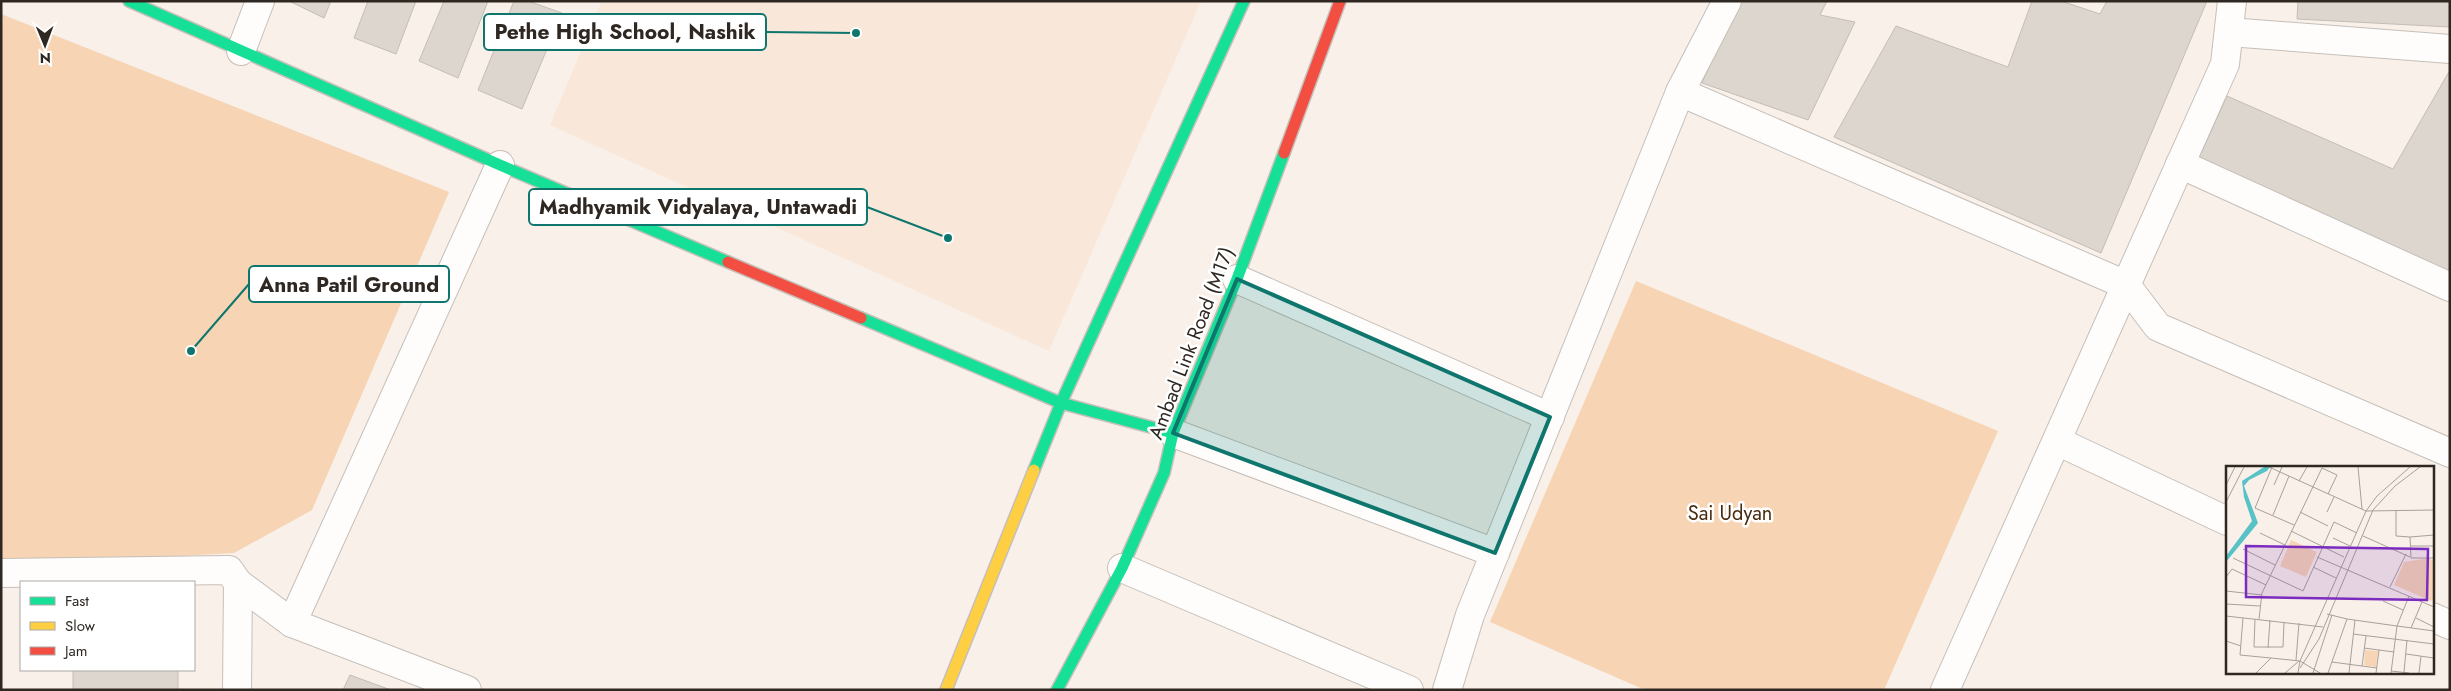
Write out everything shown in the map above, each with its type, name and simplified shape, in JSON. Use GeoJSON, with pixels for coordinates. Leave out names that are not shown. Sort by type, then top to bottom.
{"type":"FeatureCollection","features":[{"type":"Feature","properties":{"kind":"main road"},"geometry":{"type":"LineString","coordinates":[[129,1],[500,165],[1061,403],[1173,433]]}},
{"type":"Feature","properties":{"kind":"main road"},"geometry":{"type":"LineString","coordinates":[[946,690],[1061,403],[1244,1]]}},
{"type":"Feature","properties":{"kind":"main road","name":"Ambad Link Road (M17)"},"geometry":{"type":"LineString","coordinates":[[1057,690],[1122,568],[1164,473],[1173,433],[1237,279],[1340,1]]}},
{"type":"Feature","properties":{"kind":"street"},"geometry":{"type":"LineString","coordinates":[[241,51],[260,1]]}},
{"type":"Feature","properties":{"kind":"street"},"geometry":{"type":"LineString","coordinates":[[1447,690],[1470,615],[1680,92],[1727,1]]}},
{"type":"Feature","properties":{"kind":"street"},"geometry":{"type":"LineString","coordinates":[[1945,690],[2225,64],[2232,1]]}},
{"type":"Feature","properties":{"kind":"street"},"geometry":{"type":"LineString","coordinates":[[2229,32],[2450,49]]}},
{"type":"Feature","properties":{"kind":"street"},"geometry":{"type":"LineString","coordinates":[[1680,92],[2126,285],[2158,326],[2450,452]]}},
{"type":"Feature","properties":{"kind":"street"},"geometry":{"type":"LineString","coordinates":[[2180,164],[2450,287]]}},
{"type":"Feature","properties":{"kind":"street"},"geometry":{"type":"LineString","coordinates":[[292,623],[500,165]]}},
{"type":"Feature","properties":{"kind":"street"},"geometry":{"type":"LineString","coordinates":[[1237,279],[1550,417]]}},
{"type":"Feature","properties":{"kind":"street"},"geometry":{"type":"LineString","coordinates":[[1173,433],[1495,553]]}},
{"type":"Feature","properties":{"kind":"street"},"geometry":{"type":"LineString","coordinates":[[2057,441],[2226,521]]}},
{"type":"Feature","properties":{"kind":"street"},"geometry":{"type":"LineString","coordinates":[[1122,568],[1409,690]]}},
{"type":"Feature","properties":{"kind":"street"},"geometry":{"type":"LineString","coordinates":[[1,573],[229,570],[238,583],[292,623],[467,690]]}},
{"type":"Feature","properties":{"kind":"street"},"geometry":{"type":"LineString","coordinates":[[237,690],[238,583]]}},
{"type":"Feature","properties":{"kind":"street"},"geometry":{"type":"LineString","coordinates":[[2434,618],[2450,625]]}},
{"type":"Feature","properties":{"kind":"highlighted area"},"geometry":{"type":"Polygon","coordinates":[[[1237,279],[1550,417],[1495,553],[1173,433],[1237,279]]]}},
{"type":"Feature","properties":{"kind":"shaded area"},"geometry":{"type":"Polygon","coordinates":[[[602,1],[1201,1],[1049,351],[550,125],[602,1]]]}},
{"type":"Feature","properties":{"kind":"green space"},"geometry":{"type":"Polygon","coordinates":[[[1,14],[449,192],[312,510],[234,553],[1,566],[1,14]]]}},
{"type":"Feature","properties":{"kind":"green space","name":"Sai Udyan"},"geometry":{"type":"Polygon","coordinates":[[[1636,281],[1998,431],[1884,690],[1645,690],[1490,622],[1636,281]]]}},
{"type":"Feature","properties":{"kind":"building"},"geometry":{"type":"Polygon","coordinates":[[[289,1],[331,1],[324,18],[289,1]]]}},
{"type":"Feature","properties":{"kind":"building"},"geometry":{"type":"Polygon","coordinates":[[[368,1],[416,1],[396,54],[354,38],[368,1]]]}},
{"type":"Feature","properties":{"kind":"building"},"geometry":{"type":"Polygon","coordinates":[[[444,1],[488,1],[458,78],[419,61],[444,1]]]}},
{"type":"Feature","properties":{"kind":"building"},"geometry":{"type":"Polygon","coordinates":[[[514,1],[528,1],[562,13],[522,109],[478,90],[514,1]]]}},
{"type":"Feature","properties":{"kind":"building"},"geometry":{"type":"Polygon","coordinates":[[[1738,1],[1827,1],[1820,15],[1855,22],[1808,120],[1702,83],[1738,1]]]}},
{"type":"Feature","properties":{"kind":"building"},"geometry":{"type":"Polygon","coordinates":[[[2032,1],[2061,1],[2100,14],[2107,1],[2207,1],[2101,253],[1834,137],[1896,26],[2008,67],[2032,1]]]}},
{"type":"Feature","properties":{"kind":"building"},"geometry":{"type":"Polygon","coordinates":[[[2298,1],[2450,1],[2450,27],[2297,19],[2298,1]]]}},
{"type":"Feature","properties":{"kind":"building"},"geometry":{"type":"Polygon","coordinates":[[[2450,70],[2450,277],[2197,162],[2227,96],[2393,169],[2450,70]]]}},
{"type":"Feature","properties":{"kind":"building"},"geometry":{"type":"Polygon","coordinates":[[[73,671],[178,671],[178,690],[73,690],[73,671]]]}},
{"type":"Feature","properties":{"kind":"building"},"geometry":{"type":"Polygon","coordinates":[[[350,675],[391,690],[343,690],[350,675]]]}},
{"type":"Feature","properties":{"kind":"traffic: fast"},"geometry":{"type":"LineString","coordinates":[[129,1],[500,165],[728,262]]}},
{"type":"Feature","properties":{"kind":"traffic: fast"},"geometry":{"type":"LineString","coordinates":[[1034,470],[1061,403],[1244,1]]}},
{"type":"Feature","properties":{"kind":"traffic: fast"},"geometry":{"type":"LineString","coordinates":[[1057,690],[1122,568],[1164,473],[1173,433],[1237,279],[1284,153]]}},
{"type":"Feature","properties":{"kind":"traffic: fast"},"geometry":{"type":"LineString","coordinates":[[861,318],[1061,403],[1173,433]]}},
{"type":"Feature","properties":{"kind":"traffic: slow"},"geometry":{"type":"LineString","coordinates":[[946,690],[1034,470]]}},
{"type":"Feature","properties":{"kind":"traffic: jam"},"geometry":{"type":"LineString","coordinates":[[1284,153],[1340,1]]}},
{"type":"Feature","properties":{"kind":"traffic: jam"},"geometry":{"type":"LineString","coordinates":[[728,262],[861,318]]}},
{"type":"Feature","properties":{"kind":"place","name":"Pethe High School, Nashik"},"geometry":{"type":"Point","coordinates":[856,33]}},
{"type":"Feature","properties":{"kind":"place","name":"Madhyamik Vidyalaya, Untawadi"},"geometry":{"type":"Point","coordinates":[948,238]}},
{"type":"Feature","properties":{"kind":"place","name":"Anna Patil Ground"},"geometry":{"type":"Point","coordinates":[191,351]}}]}
